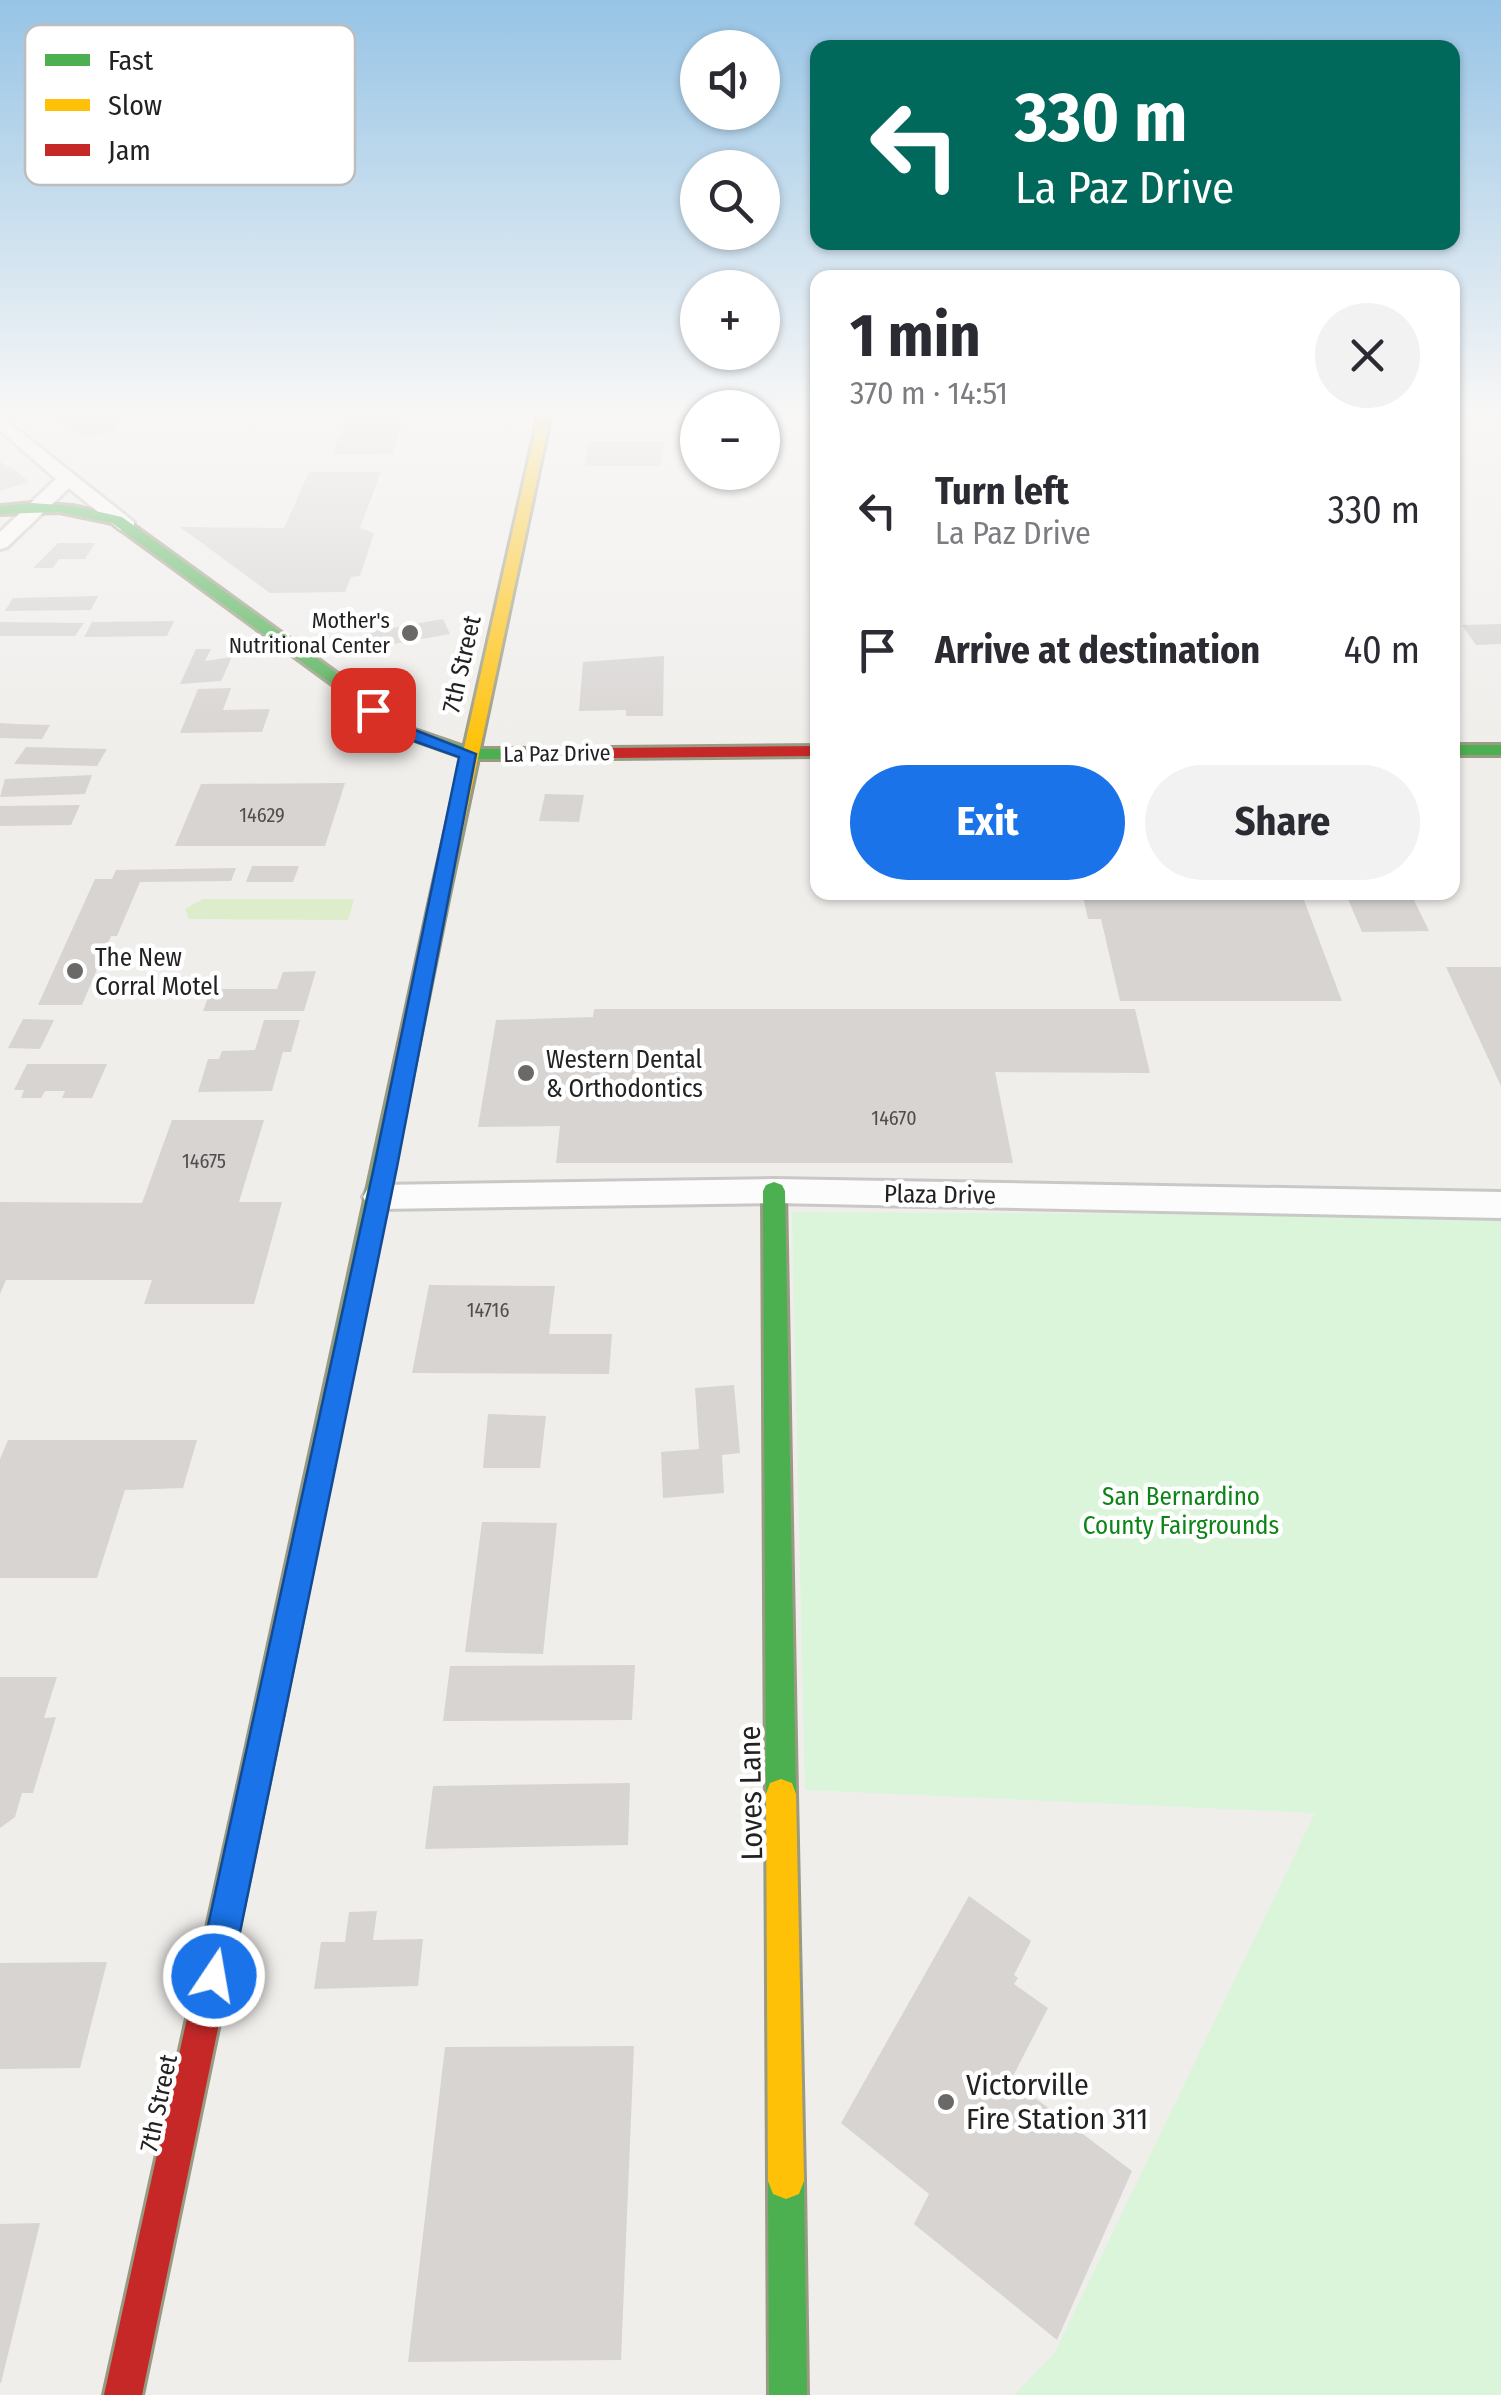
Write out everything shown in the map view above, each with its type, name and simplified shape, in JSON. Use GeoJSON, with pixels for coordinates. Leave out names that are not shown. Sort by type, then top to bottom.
{"type":"FeatureCollection","features":[{"type":"Feature","properties":{"kind":"main road","name":"La Paz Drive"},"geometry":{"type":"LineString","coordinates":[[127,526],[373,710],[409,733],[468,754],[810,751]]}},
{"type":"Feature","properties":{"kind":"main road","name":"7th Street"},"geometry":{"type":"LineString","coordinates":[[123,2395],[379,1197],[468,754],[520,526]]}},
{"type":"Feature","properties":{"kind":"main road"},"geometry":{"type":"LineString","coordinates":[[1460,750],[1501,750]]}},
{"type":"Feature","properties":{"kind":"main road","name":"Loves Lane"},"geometry":{"type":"LineString","coordinates":[[774,1191],[788,2395]]}},
{"type":"Feature","properties":{"kind":"street","name":"Plaza Drive"},"geometry":{"type":"LineString","coordinates":[[379,1197],[774,1191],[1501,1205]]}},
{"type":"Feature","properties":{"kind":"green space"},"geometry":{"type":"Polygon","coordinates":[[[203,899],[354,900],[348,920],[189,919],[185,909],[203,899]]]}},
{"type":"Feature","properties":{"kind":"green space","name":"San Bernardino County Fairgrounds"},"geometry":{"type":"Polygon","coordinates":[[[792,1212],[1501,1216],[1501,2395],[1014,2395],[1055,2352],[1315,1813],[805,1790],[792,1212]]]}},
{"type":"Feature","properties":{"kind":"building"},"geometry":{"type":"Polygon","coordinates":[[[361,526],[374,533],[360,576],[351,577],[345,592],[270,593],[180,527],[361,526]]]}},
{"type":"Feature","properties":{"kind":"building"},"geometry":{"type":"Polygon","coordinates":[[[58,543],[95,543],[85,559],[59,559],[53,568],[33,568],[58,543]]]}},
{"type":"Feature","properties":{"kind":"building"},"geometry":{"type":"Polygon","coordinates":[[[98,596],[91,610],[5,611],[13,598],[98,596]]]}},
{"type":"Feature","properties":{"kind":"building","name":"Mother's Nutritional Center"},"geometry":{"type":"Polygon","coordinates":[[[443,619],[450,634],[376,647],[370,632],[443,619]]]}},
{"type":"Feature","properties":{"kind":"building"},"geometry":{"type":"Polygon","coordinates":[[[174,621],[167,636],[84,637],[92,622],[174,621]]]}},
{"type":"Feature","properties":{"kind":"building"},"geometry":{"type":"Polygon","coordinates":[[[0,622],[84,623],[75,636],[0,636],[0,622]]]}},
{"type":"Feature","properties":{"kind":"building"},"geometry":{"type":"Polygon","coordinates":[[[1501,624],[1501,644],[1476,645],[1462,625],[1501,624]]]}},
{"type":"Feature","properties":{"kind":"building"},"geometry":{"type":"Polygon","coordinates":[[[196,649],[211,649],[205,661],[232,657],[221,681],[180,684],[196,649]]]}},
{"type":"Feature","properties":{"kind":"building"},"geometry":{"type":"Polygon","coordinates":[[[664,656],[663,716],[626,716],[626,710],[579,711],[583,662],[664,656]]]}},
{"type":"Feature","properties":{"kind":"building"},"geometry":{"type":"Polygon","coordinates":[[[231,688],[223,710],[270,709],[262,732],[180,733],[198,689],[231,688]]]}},
{"type":"Feature","properties":{"kind":"building"},"geometry":{"type":"Polygon","coordinates":[[[0,723],[50,725],[42,739],[0,738],[0,723]]]}},
{"type":"Feature","properties":{"kind":"building"},"geometry":{"type":"Polygon","coordinates":[[[26,747],[107,749],[97,766],[14,764],[26,747]]]}},
{"type":"Feature","properties":{"kind":"building"},"geometry":{"type":"Polygon","coordinates":[[[92,775],[85,794],[0,797],[5,779],[92,775]]]}},
{"type":"Feature","properties":{"kind":"building"},"geometry":{"type":"Polygon","coordinates":[[[345,783],[325,846],[175,846],[201,784],[345,783]]]}},
{"type":"Feature","properties":{"kind":"building"},"geometry":{"type":"Polygon","coordinates":[[[545,794],[584,795],[579,822],[539,821],[545,794]]]}},
{"type":"Feature","properties":{"kind":"building"},"geometry":{"type":"Polygon","coordinates":[[[80,805],[71,825],[0,826],[0,806],[80,805]]]}},
{"type":"Feature","properties":{"kind":"building","name":"The New Corral Motel"},"geometry":{"type":"Polygon","coordinates":[[[252,866],[299,866],[293,882],[246,882],[252,866]]]}},
{"type":"Feature","properties":{"kind":"building","name":"The New Corral Motel"},"geometry":{"type":"Polygon","coordinates":[[[236,868],[231,881],[140,882],[117,936],[111,936],[82,1005],[38,1005],[95,879],[112,879],[116,870],[236,868]]]}},
{"type":"Feature","properties":{"kind":"building"},"geometry":{"type":"Polygon","coordinates":[[[1084,900],[1304,900],[1342,1001],[1120,1001],[1101,919],[1088,919],[1084,900]]]}},
{"type":"Feature","properties":{"kind":"building"},"geometry":{"type":"Polygon","coordinates":[[[1348,900],[1414,900],[1429,931],[1362,932],[1348,900]]]}},
{"type":"Feature","properties":{"kind":"building"},"geometry":{"type":"Polygon","coordinates":[[[1446,967],[1501,967],[1501,1086],[1446,967]]]}},
{"type":"Feature","properties":{"kind":"building"},"geometry":{"type":"Polygon","coordinates":[[[316,971],[304,1011],[203,1011],[211,989],[277,989],[283,972],[316,971]]]}},
{"type":"Feature","properties":{"kind":"building"},"geometry":{"type":"Polygon","coordinates":[[[594,1009],[1135,1009],[1150,1073],[995,1072],[1013,1163],[556,1163],[560,1126],[478,1127],[496,1020],[593,1017],[594,1009]]]}},
{"type":"Feature","properties":{"kind":"building"},"geometry":{"type":"Polygon","coordinates":[[[23,1019],[54,1020],[40,1049],[8,1048],[23,1019]]]}},
{"type":"Feature","properties":{"kind":"building"},"geometry":{"type":"Polygon","coordinates":[[[264,1020],[300,1020],[291,1052],[283,1052],[272,1091],[198,1092],[208,1059],[219,1059],[222,1051],[255,1050],[264,1020]]]}},
{"type":"Feature","properties":{"kind":"building"},"geometry":{"type":"Polygon","coordinates":[[[27,1064],[107,1064],[92,1098],[62,1098],[65,1091],[45,1091],[41,1098],[21,1098],[24,1090],[14,1090],[27,1064]]]}},
{"type":"Feature","properties":{"kind":"building"},"geometry":{"type":"Polygon","coordinates":[[[172,1120],[264,1120],[239,1202],[282,1202],[254,1304],[144,1304],[152,1280],[6,1280],[0,1294],[0,1202],[142,1203],[172,1120]]]}},
{"type":"Feature","properties":{"kind":"building"},"geometry":{"type":"Polygon","coordinates":[[[429,1285],[555,1286],[549,1334],[612,1334],[609,1374],[412,1373],[429,1285]]]}},
{"type":"Feature","properties":{"kind":"building"},"geometry":{"type":"Polygon","coordinates":[[[734,1385],[740,1453],[722,1455],[724,1493],[663,1498],[661,1452],[699,1449],[695,1388],[734,1385]]]}},
{"type":"Feature","properties":{"kind":"building"},"geometry":{"type":"Polygon","coordinates":[[[488,1414],[546,1416],[540,1468],[483,1468],[488,1414]]]}},
{"type":"Feature","properties":{"kind":"building"},"geometry":{"type":"Polygon","coordinates":[[[8,1440],[197,1440],[183,1488],[125,1490],[97,1578],[0,1578],[0,1459],[8,1440]]]}},
{"type":"Feature","properties":{"kind":"building"},"geometry":{"type":"Polygon","coordinates":[[[482,1522],[557,1523],[543,1654],[465,1652],[482,1522]]]}},
{"type":"Feature","properties":{"kind":"building"},"geometry":{"type":"Polygon","coordinates":[[[635,1665],[632,1720],[443,1721],[450,1666],[635,1665]]]}},
{"type":"Feature","properties":{"kind":"building"},"geometry":{"type":"Polygon","coordinates":[[[0,1677],[57,1677],[44,1718],[56,1717],[33,1793],[22,1793],[15,1817],[0,1828],[0,1677]]]}},
{"type":"Feature","properties":{"kind":"building"},"geometry":{"type":"Polygon","coordinates":[[[630,1783],[628,1845],[425,1849],[433,1786],[630,1783]]]}},
{"type":"Feature","properties":{"kind":"building","name":"Victorville Fire Station 311"},"geometry":{"type":"Polygon","coordinates":[[[969,1896],[1031,1941],[1014,1975],[1018,1978],[1014,1984],[1048,2008],[1011,2080],[1132,2171],[1057,2340],[914,2224],[929,2194],[841,2123],[969,1896]]]}},
{"type":"Feature","properties":{"kind":"building"},"geometry":{"type":"Polygon","coordinates":[[[377,1911],[373,1940],[423,1939],[418,1986],[314,1989],[321,1942],[345,1942],[349,1912],[377,1911]]]}},
{"type":"Feature","properties":{"kind":"building"},"geometry":{"type":"Polygon","coordinates":[[[107,1962],[80,2068],[0,2069],[0,1963],[107,1962]]]}},
{"type":"Feature","properties":{"kind":"building"},"geometry":{"type":"Polygon","coordinates":[[[634,2046],[621,2360],[408,2362],[445,2047],[634,2046]]]}},
{"type":"Feature","properties":{"kind":"building"},"geometry":{"type":"Polygon","coordinates":[[[40,2223],[1,2383],[0,2383],[0,2224],[40,2223]]]}},
{"type":"Feature","properties":{"kind":"traffic: fast"},"geometry":{"type":"LineString","coordinates":[[125,526],[409,733],[468,754],[508,754]]}},
{"type":"Feature","properties":{"kind":"traffic: fast"},"geometry":{"type":"LineString","coordinates":[[1460,750],[1501,750]]}},
{"type":"Feature","properties":{"kind":"traffic: fast"},"geometry":{"type":"LineString","coordinates":[[253,1787],[439,900]]}},
{"type":"Feature","properties":{"kind":"traffic: fast"},"geometry":{"type":"LineString","coordinates":[[774,1191],[781,1794]]}},
{"type":"Feature","properties":{"kind":"traffic: fast"},"geometry":{"type":"LineString","coordinates":[[786,2181],[788,2395]]}},
{"type":"Feature","properties":{"kind":"traffic: slow"},"geometry":{"type":"LineString","coordinates":[[439,900],[521,526]]}},
{"type":"Feature","properties":{"kind":"traffic: slow"},"geometry":{"type":"LineString","coordinates":[[781,1794],[786,2181]]}},
{"type":"Feature","properties":{"kind":"traffic: jam"},"geometry":{"type":"LineString","coordinates":[[508,754],[810,751]]}},
{"type":"Feature","properties":{"kind":"traffic: jam"},"geometry":{"type":"LineString","coordinates":[[123,2395],[253,1787]]}},
{"type":"Feature","properties":{"kind":"place","name":"Mother's Nutritional Center"},"geometry":{"type":"Point","coordinates":[410,633]}},
{"type":"Feature","properties":{"kind":"place","name":"The New Corral Motel"},"geometry":{"type":"Point","coordinates":[75,971]}},
{"type":"Feature","properties":{"kind":"place","name":"Western Dental & Orthodontics"},"geometry":{"type":"Point","coordinates":[526,1073]}},
{"type":"Feature","properties":{"kind":"place","name":"Victorville Fire Station 311"},"geometry":{"type":"Point","coordinates":[946,2102]}},
{"type":"Feature","properties":{"kind":"route"},"geometry":{"type":"LineString","coordinates":[[214,1976],[386,1167],[468,754],[409,733],[373,710]]}}]}
